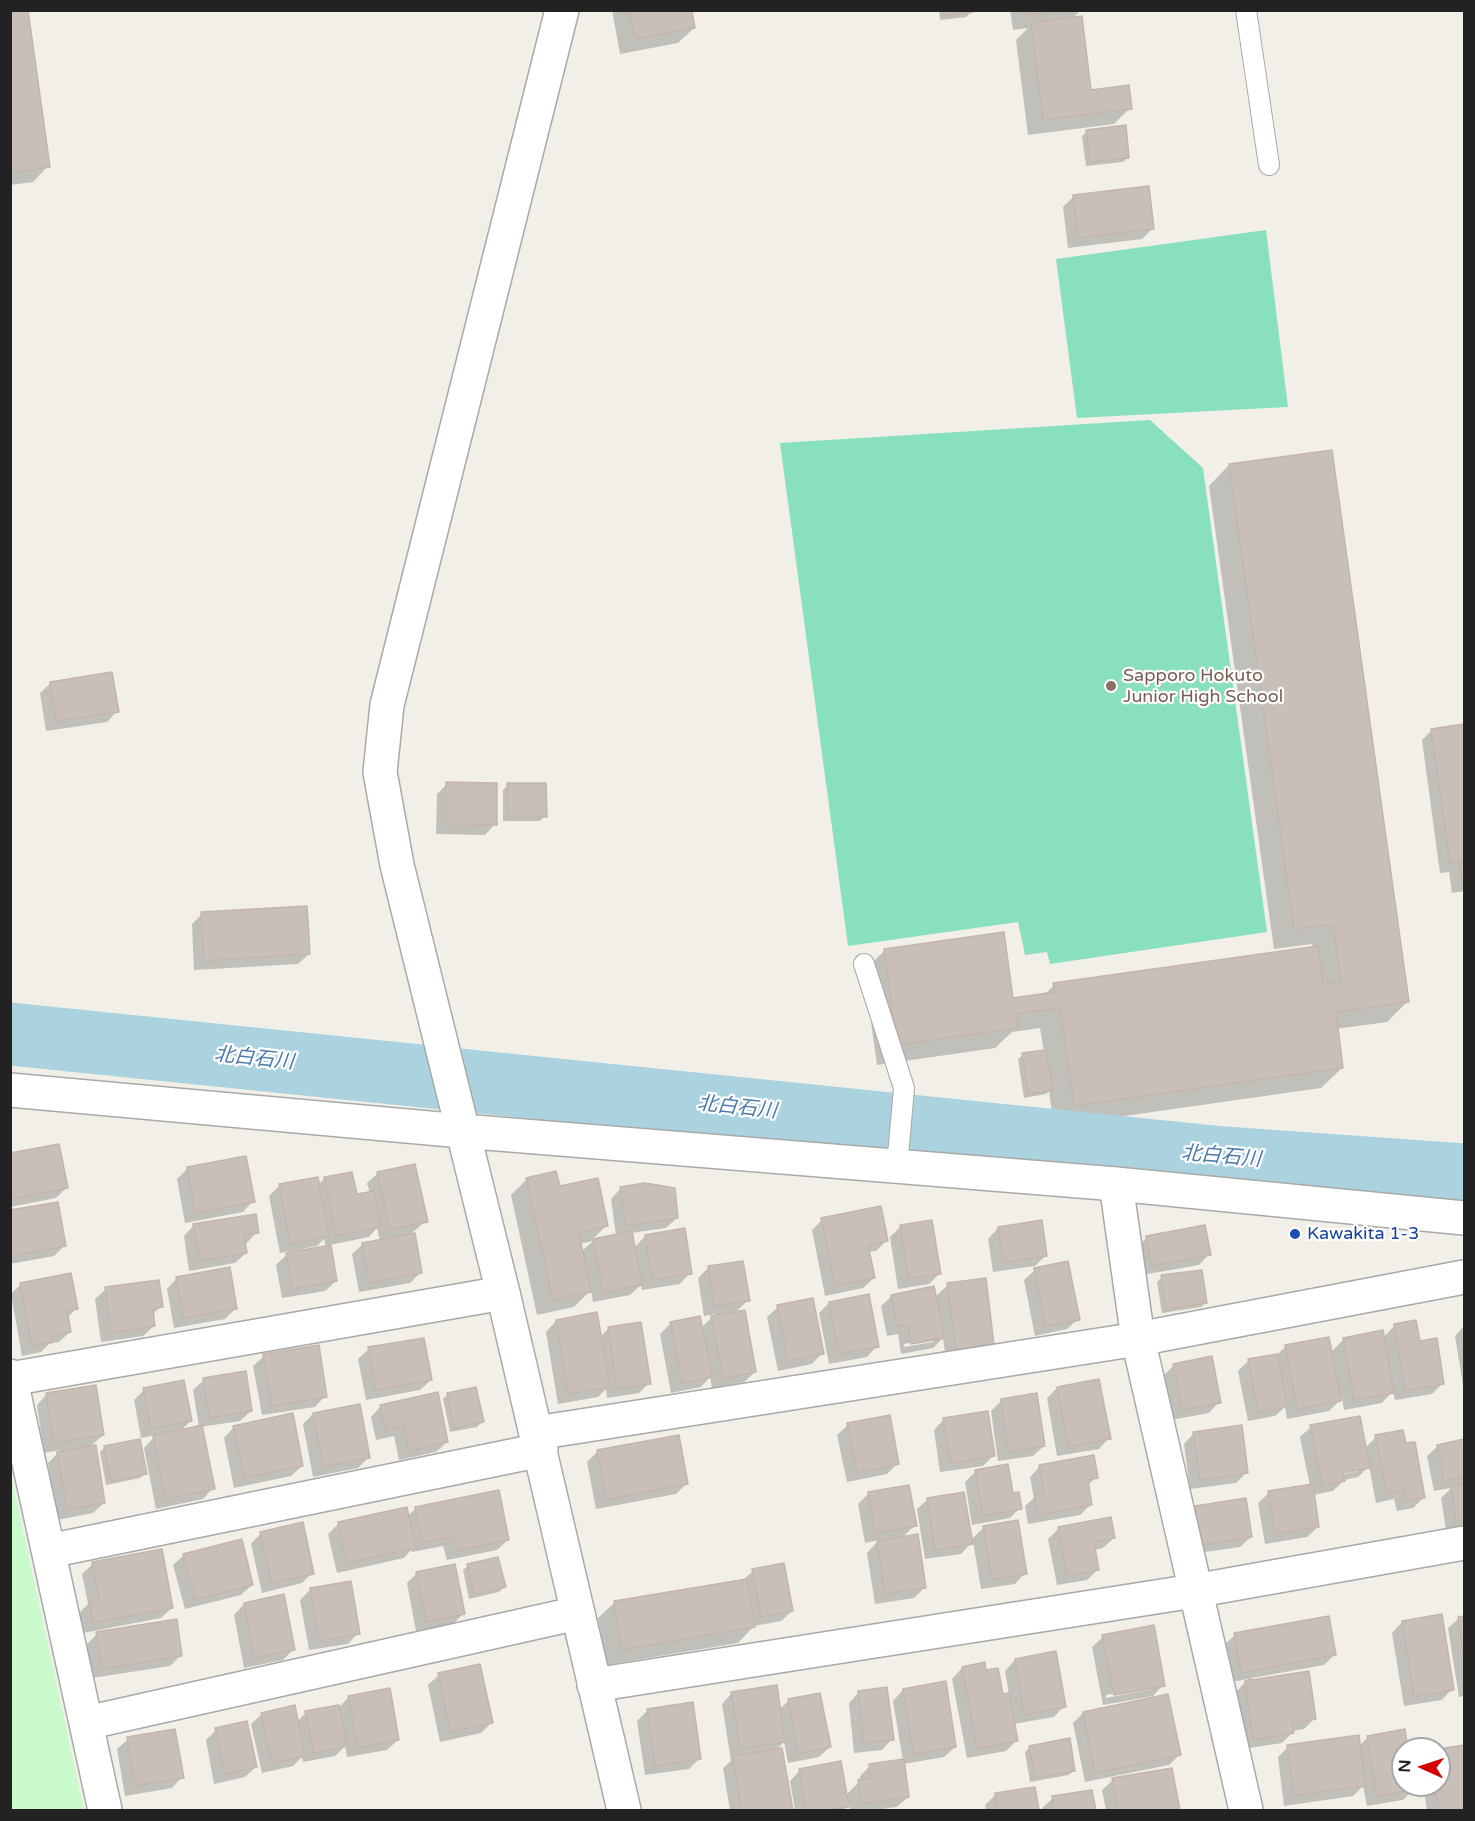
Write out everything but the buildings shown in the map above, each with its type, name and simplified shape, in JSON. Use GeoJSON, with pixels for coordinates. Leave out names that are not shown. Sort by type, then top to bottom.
{"type":"FeatureCollection","features":[{"type":"Feature","properties":{"kind":"street"},"geometry":{"type":"LineString","coordinates":[[562,10],[387,705],[380,772],[397,865],[503,1293],[624,1810]]}},
{"type":"Feature","properties":{"kind":"street"},"geometry":{"type":"LineString","coordinates":[[10,1090],[462,1131],[898,1153],[1116,1184],[1464,1218]]}},
{"type":"Feature","properties":{"kind":"street"},"geometry":{"type":"LineString","coordinates":[[1116,1184],[1138,1339],[1246,1810]]}},
{"type":"Feature","properties":{"kind":"street"},"geometry":{"type":"LineString","coordinates":[[49,1551],[538,1442],[1138,1339],[1464,1277]]}},
{"type":"Feature","properties":{"kind":"street"},"geometry":{"type":"LineString","coordinates":[[105,1810],[11,1378],[503,1293]]}},
{"type":"Feature","properties":{"kind":"street"},"geometry":{"type":"LineString","coordinates":[[594,1685],[1194,1591],[1464,1543]]}},
{"type":"Feature","properties":{"kind":"street"},"geometry":{"type":"LineString","coordinates":[[86,1723],[578,1613]]}},
{"type":"Feature","properties":{"kind":"lane"},"geometry":{"type":"LineString","coordinates":[[1246,10],[1269,165]]}},
{"type":"Feature","properties":{"kind":"lane"},"geometry":{"type":"LineString","coordinates":[[864,964],[904,1088],[898,1153]]}},
{"type":"Feature","properties":{"kind":"green space"},"geometry":{"type":"Polygon","coordinates":[[[1266,230],[1288,407],[1077,418],[1056,259],[1266,230]]]}},
{"type":"Feature","properties":{"kind":"green space"},"geometry":{"type":"Polygon","coordinates":[[[1150,420],[1203,468],[1267,932],[1050,964],[1047,952],[1025,955],[1018,922],[848,946],[780,443],[1150,420]]]}},
{"type":"Feature","properties":{"kind":"green space"},"geometry":{"type":"Polygon","coordinates":[[[11,1476],[84,1810],[11,1810],[11,1476]]]}},
{"type":"Feature","properties":{"kind":"waterway","name":"北白石川"},"geometry":{"type":"LineString","coordinates":[[10,1034],[1224,1158],[1464,1175]]}},
{"type":"Feature","properties":{"kind":"place","name":"Sapporo Hokuto Junior High School"},"geometry":{"type":"Point","coordinates":[1111,686]}},
{"type":"Feature","properties":{"kind":"place","name":"Kawakita 1-3"},"geometry":{"type":"Point","coordinates":[1295,1234]}}]}
